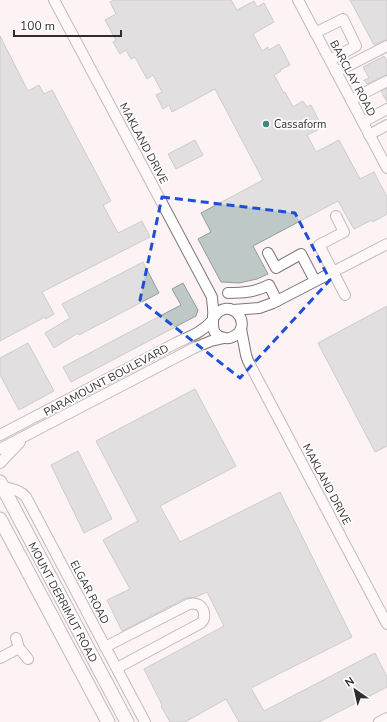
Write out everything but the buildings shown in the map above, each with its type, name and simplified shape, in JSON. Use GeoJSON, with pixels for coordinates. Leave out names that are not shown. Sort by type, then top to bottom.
{"type":"FeatureCollection","features":[{"type":"Feature","properties":{"kind":"main road","name":"MOUNT DERRIMUT ROAD"},"geometry":{"type":"LineString","coordinates":[[1,484],[126,722]]}},
{"type":"Feature","properties":{"kind":"main road","name":"MOUNT DERRIMUT ROAD"},"geometry":{"type":"LineString","coordinates":[[0,519],[108,722]]}},
{"type":"Feature","properties":{"kind":"street","name":"MAKLAND DRIVE"},"geometry":{"type":"LineString","coordinates":[[54,0],[212,297],[223,306],[231,309]]}},
{"type":"Feature","properties":{"kind":"street","name":"BARCLAY ROAD"},"geometry":{"type":"LineString","coordinates":[[298,0],[369,135],[386,163]]}},
{"type":"Feature","properties":{"kind":"street"},"geometry":{"type":"LineString","coordinates":[[315,33],[343,19],[356,46],[330,60]]}},
{"type":"Feature","properties":{"kind":"street"},"geometry":{"type":"LineString","coordinates":[[336,72],[387,46]]}},
{"type":"Feature","properties":{"kind":"street"},"geometry":{"type":"LineString","coordinates":[[351,100],[387,81]]}},
{"type":"Feature","properties":{"kind":"street"},"geometry":{"type":"LineString","coordinates":[[363,122],[387,109]]}},
{"type":"Feature","properties":{"kind":"street"},"geometry":{"type":"LineString","coordinates":[[369,135],[387,125]]}},
{"type":"Feature","properties":{"kind":"street"},"geometry":{"type":"LineString","coordinates":[[336,216],[344,232],[319,245],[345,295]]}},
{"type":"Feature","properties":{"kind":"street"},"geometry":{"type":"LineString","coordinates":[[258,308],[249,316],[236,336],[232,338],[220,336],[214,330],[212,325],[213,319],[216,313],[220,310],[258,308],[277,301],[387,244]]}},
{"type":"Feature","properties":{"kind":"street"},"geometry":{"type":"LineString","coordinates":[[268,253],[276,268],[300,254],[315,282]]}},
{"type":"Feature","properties":{"kind":"street"},"geometry":{"type":"LineString","coordinates":[[228,293],[259,290],[269,285],[277,301]]}},
{"type":"Feature","properties":{"kind":"street","name":"MAKLAND DRIVE"},"geometry":{"type":"LineString","coordinates":[[212,297],[213,319]]}},
{"type":"Feature","properties":{"kind":"street"},"geometry":{"type":"LineString","coordinates":[[231,309],[240,316],[242,327]]}},
{"type":"Feature","properties":{"kind":"street","name":"PARAMOUNT BOULEVARD"},"geometry":{"type":"LineString","coordinates":[[0,435],[176,343],[191,337],[204,329],[213,319]]}},
{"type":"Feature","properties":{"kind":"street","name":"MAKLAND DRIVE"},"geometry":{"type":"LineString","coordinates":[[242,327],[248,361],[387,624]]}},
{"type":"Feature","properties":{"kind":"street","name":"MAKLAND DRIVE"},"geometry":{"type":"LineString","coordinates":[[226,338],[236,344],[246,355]]}},
{"type":"Feature","properties":{"kind":"street","name":"PARAMOUNT BOULEVARD"},"geometry":{"type":"LineString","coordinates":[[0,449],[194,348],[211,341],[226,338]]}},
{"type":"Feature","properties":{"kind":"street"},"geometry":{"type":"LineString","coordinates":[[0,463],[25,436]]}},
{"type":"Feature","properties":{"kind":"street","name":"ELGAR ROAD"},"geometry":{"type":"LineString","coordinates":[[1,484],[18,490],[26,498],[145,722]]}},
{"type":"Feature","properties":{"kind":"street"},"geometry":{"type":"LineString","coordinates":[[105,647],[189,604],[198,604],[201,607],[204,614],[203,621],[201,623],[117,668]]}},
{"type":"Feature","properties":{"kind":"street"},"geometry":{"type":"LineString","coordinates":[[0,658],[17,643],[28,659]]}},
{"type":"Feature","properties":{"kind":"street"},"geometry":{"type":"LineString","coordinates":[[379,722],[387,718]]}},
{"type":"Feature","properties":{"kind":"highlighted area"},"geometry":{"type":"Polygon","coordinates":[[[162,197],[295,213],[330,280],[240,378],[140,300],[162,197]]]}},
{"type":"Feature","properties":{"kind":"place","name":"Cassaform"},"geometry":{"type":"Point","coordinates":[266,124]}}]}
